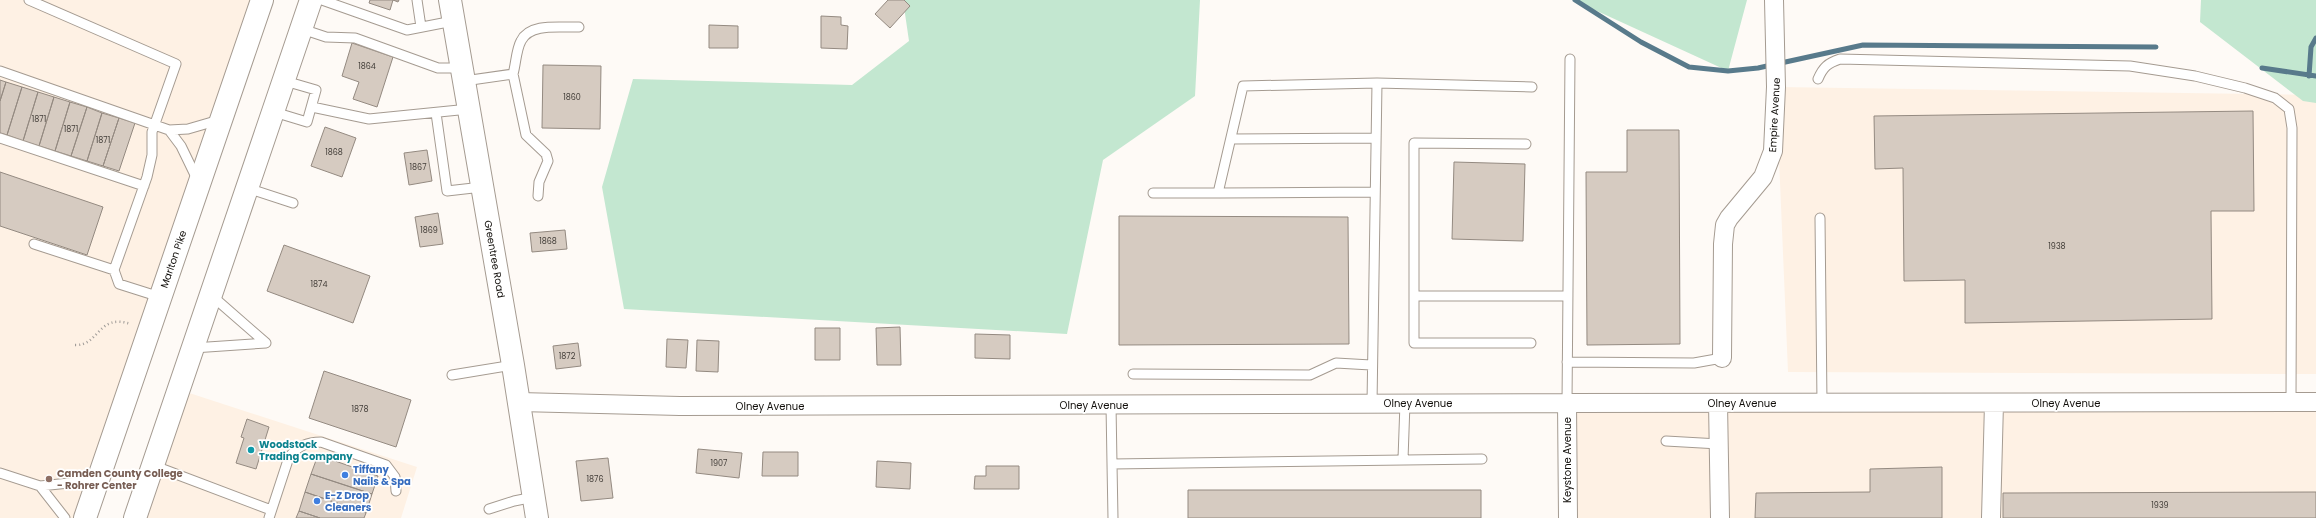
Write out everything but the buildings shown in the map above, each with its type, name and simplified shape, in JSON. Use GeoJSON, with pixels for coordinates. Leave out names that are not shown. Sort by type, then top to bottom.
{"type":"FeatureCollection","features":[{"type":"Feature","properties":{"kind":"main road","name":"Marlton Pike"},"geometry":{"type":"LineString","coordinates":[[85,518],[262,0]]}},
{"type":"Feature","properties":{"kind":"main road"},"geometry":{"type":"LineString","coordinates":[[135,518],[191,348],[285,82],[311,0]]}},
{"type":"Feature","properties":{"kind":"main road","name":"Greentree Road"},"geometry":{"type":"LineString","coordinates":[[450,0],[513,366],[535,508]]}},
{"type":"Feature","properties":{"kind":"street","name":"Empire Avenue"},"geometry":{"type":"LineString","coordinates":[[1722,358],[1723,244],[1725,225],[1729,218],[1763,177],[1773,151],[1776,87],[1774,0]]}},
{"type":"Feature","properties":{"kind":"street","name":"Olney Avenue"},"geometry":{"type":"LineString","coordinates":[[519,402],[680,406],[1567,402],[2316,402]]}},
{"type":"Feature","properties":{"kind":"street","name":"Keystone Avenue"},"geometry":{"type":"LineString","coordinates":[[1567,402],[1568,518]]}},
{"type":"Feature","properties":{"kind":"street"},"geometry":{"type":"LineString","coordinates":[[1718,403],[1720,518]]}},
{"type":"Feature","properties":{"kind":"street"},"geometry":{"type":"LineString","coordinates":[[1991,518],[1994,403]]}},
{"type":"Feature","properties":{"kind":"lane"},"geometry":{"type":"LineString","coordinates":[[29,0],[176,64],[154,124],[152,155],[144,186],[114,270],[119,284],[160,297]]}},
{"type":"Feature","properties":{"kind":"lane"},"geometry":{"type":"LineString","coordinates":[[322,0],[407,30],[454,21]]}},
{"type":"Feature","properties":{"kind":"lane"},"geometry":{"type":"LineString","coordinates":[[349,9],[352,0]]}},
{"type":"Feature","properties":{"kind":"lane"},"geometry":{"type":"LineString","coordinates":[[417,0],[422,27]]}},
{"type":"Feature","properties":{"kind":"lane"},"geometry":{"type":"LineString","coordinates":[[538,196],[539,182],[548,161],[546,154],[526,135],[513,74],[520,42],[531,31],[540,28],[579,27]]}},
{"type":"Feature","properties":{"kind":"lane"},"geometry":{"type":"LineString","coordinates":[[302,30],[326,37],[355,38],[438,68],[463,74],[513,74]]}},
{"type":"Feature","properties":{"kind":"lane"},"geometry":{"type":"LineString","coordinates":[[1567,402],[1570,59]]}},
{"type":"Feature","properties":{"kind":"lane"},"geometry":{"type":"LineString","coordinates":[[1818,79],[1822,70],[1829,62],[1840,59],[2130,66],[2195,76],[2275,98],[2289,109],[2292,128],[2291,402]]}},
{"type":"Feature","properties":{"kind":"lane"},"geometry":{"type":"LineString","coordinates":[[0,71],[169,130],[188,129],[221,120]]}},
{"type":"Feature","properties":{"kind":"lane"},"geometry":{"type":"LineString","coordinates":[[274,112],[307,122],[316,90],[285,82]]}},
{"type":"Feature","properties":{"kind":"lane"},"geometry":{"type":"LineString","coordinates":[[1372,404],[1377,83]]}},
{"type":"Feature","properties":{"kind":"lane"},"geometry":{"type":"LineString","coordinates":[[1218,192],[1243,86],[1377,83],[1532,87]]}},
{"type":"Feature","properties":{"kind":"lane"},"geometry":{"type":"LineString","coordinates":[[312,107],[369,119],[469,109]]}},
{"type":"Feature","properties":{"kind":"lane"},"geometry":{"type":"LineString","coordinates":[[436,113],[447,191],[483,187]]}},
{"type":"Feature","properties":{"kind":"lane"},"geometry":{"type":"LineString","coordinates":[[169,130],[181,146],[199,185]]}},
{"type":"Feature","properties":{"kind":"lane"},"geometry":{"type":"LineString","coordinates":[[0,138],[144,186]]}},
{"type":"Feature","properties":{"kind":"lane"},"geometry":{"type":"LineString","coordinates":[[1231,138],[1376,138]]}},
{"type":"Feature","properties":{"kind":"lane"},"geometry":{"type":"LineString","coordinates":[[1526,144],[1414,143],[1414,343],[1531,343]]}},
{"type":"Feature","properties":{"kind":"lane"},"geometry":{"type":"LineString","coordinates":[[247,188],[293,203]]}},
{"type":"Feature","properties":{"kind":"lane"},"geometry":{"type":"LineString","coordinates":[[1153,193],[1375,192]]}},
{"type":"Feature","properties":{"kind":"lane"},"geometry":{"type":"LineString","coordinates":[[1820,218],[1822,403]]}},
{"type":"Feature","properties":{"kind":"lane"},"geometry":{"type":"LineString","coordinates":[[34,244],[114,270]]}},
{"type":"Feature","properties":{"kind":"lane"},"geometry":{"type":"LineString","coordinates":[[191,348],[266,343],[210,294]]}},
{"type":"Feature","properties":{"kind":"lane"},"geometry":{"type":"LineString","coordinates":[[1414,296],[1568,296]]}},
{"type":"Feature","properties":{"kind":"lane"},"geometry":{"type":"LineString","coordinates":[[1567,362],[1694,363],[1722,358]]}},
{"type":"Feature","properties":{"kind":"lane"},"geometry":{"type":"LineString","coordinates":[[1133,374],[1310,375],[1336,364],[1372,365]]}},
{"type":"Feature","properties":{"kind":"lane"},"geometry":{"type":"LineString","coordinates":[[452,375],[513,366]]}},
{"type":"Feature","properties":{"kind":"lane"},"geometry":{"type":"LineString","coordinates":[[1403,459],[1405,403]]}},
{"type":"Feature","properties":{"kind":"lane"},"geometry":{"type":"LineString","coordinates":[[1111,405],[1113,518]]}},
{"type":"Feature","properties":{"kind":"lane"},"geometry":{"type":"LineString","coordinates":[[1666,441],[1719,444]]}},
{"type":"Feature","properties":{"kind":"lane"},"geometry":{"type":"LineString","coordinates":[[152,465],[218,490],[270,514],[289,457],[295,450],[312,442],[321,442],[386,465],[395,477],[396,491]]}},
{"type":"Feature","properties":{"kind":"lane"},"geometry":{"type":"LineString","coordinates":[[1112,464],[1482,459]]}},
{"type":"Feature","properties":{"kind":"lane"},"geometry":{"type":"LineString","coordinates":[[0,473],[40,486],[98,480]]}},
{"type":"Feature","properties":{"kind":"lane"},"geometry":{"type":"LineString","coordinates":[[40,486],[65,518]]}},
{"type":"Feature","properties":{"kind":"lane"},"geometry":{"type":"LineString","coordinates":[[489,509],[514,501],[535,508]]}},
{"type":"Feature","properties":{"kind":"path"},"geometry":{"type":"LineString","coordinates":[[75,345],[90,341],[103,326],[110,323],[123,321],[131,324]]}},
{"type":"Feature","properties":{"kind":"shaded area"},"geometry":{"type":"Polygon","coordinates":[[[0,0],[262,0],[85,518],[0,518],[0,0]]]}},
{"type":"Feature","properties":{"kind":"shaded area"},"geometry":{"type":"Polygon","coordinates":[[[1776,87],[2316,95],[2316,374],[1788,372],[1776,87]]]}},
{"type":"Feature","properties":{"kind":"shaded area"},"geometry":{"type":"Polygon","coordinates":[[[177,389],[417,467],[401,518],[135,518],[177,389]]]}},
{"type":"Feature","properties":{"kind":"shaded area"},"geometry":{"type":"Polygon","coordinates":[[[1567,403],[2316,405],[2316,518],[1568,518],[1567,403]]]}},
{"type":"Feature","properties":{"kind":"green space"},"geometry":{"type":"Polygon","coordinates":[[[903,0],[1200,0],[1195,96],[1103,160],[1067,334],[624,309],[602,187],[633,79],[852,85],[909,41],[903,0]]]}},
{"type":"Feature","properties":{"kind":"green space"},"geometry":{"type":"Polygon","coordinates":[[[1573,0],[1747,0],[1728,71],[1573,0]]]}},
{"type":"Feature","properties":{"kind":"green space"},"geometry":{"type":"Polygon","coordinates":[[[2201,0],[2316,0],[2316,103],[2303,101],[2200,22],[2201,0]]]}},
{"type":"Feature","properties":{"kind":"waterway"},"geometry":{"type":"LineString","coordinates":[[1575,0],[1641,42],[1689,67],[1728,71],[1758,68],[1863,45],[2156,47]]}},
{"type":"Feature","properties":{"kind":"waterway"},"geometry":{"type":"LineString","coordinates":[[2309,76],[2311,47],[2316,38]]}},
{"type":"Feature","properties":{"kind":"waterway"},"geometry":{"type":"LineString","coordinates":[[2262,68],[2316,76]]}},
{"type":"Feature","properties":{"kind":"place","name":"Woodstock Trading Company"},"geometry":{"type":"Point","coordinates":[251,450]}},
{"type":"Feature","properties":{"kind":"place","name":"Tiffany Nails & Spa"},"geometry":{"type":"Point","coordinates":[345,475]}},
{"type":"Feature","properties":{"kind":"place","name":"Camden County College - Rohrer Center"},"geometry":{"type":"Point","coordinates":[49,479]}},
{"type":"Feature","properties":{"kind":"place","name":"E-Z Drop Cleaners"},"geometry":{"type":"Point","coordinates":[317,501]}}]}
